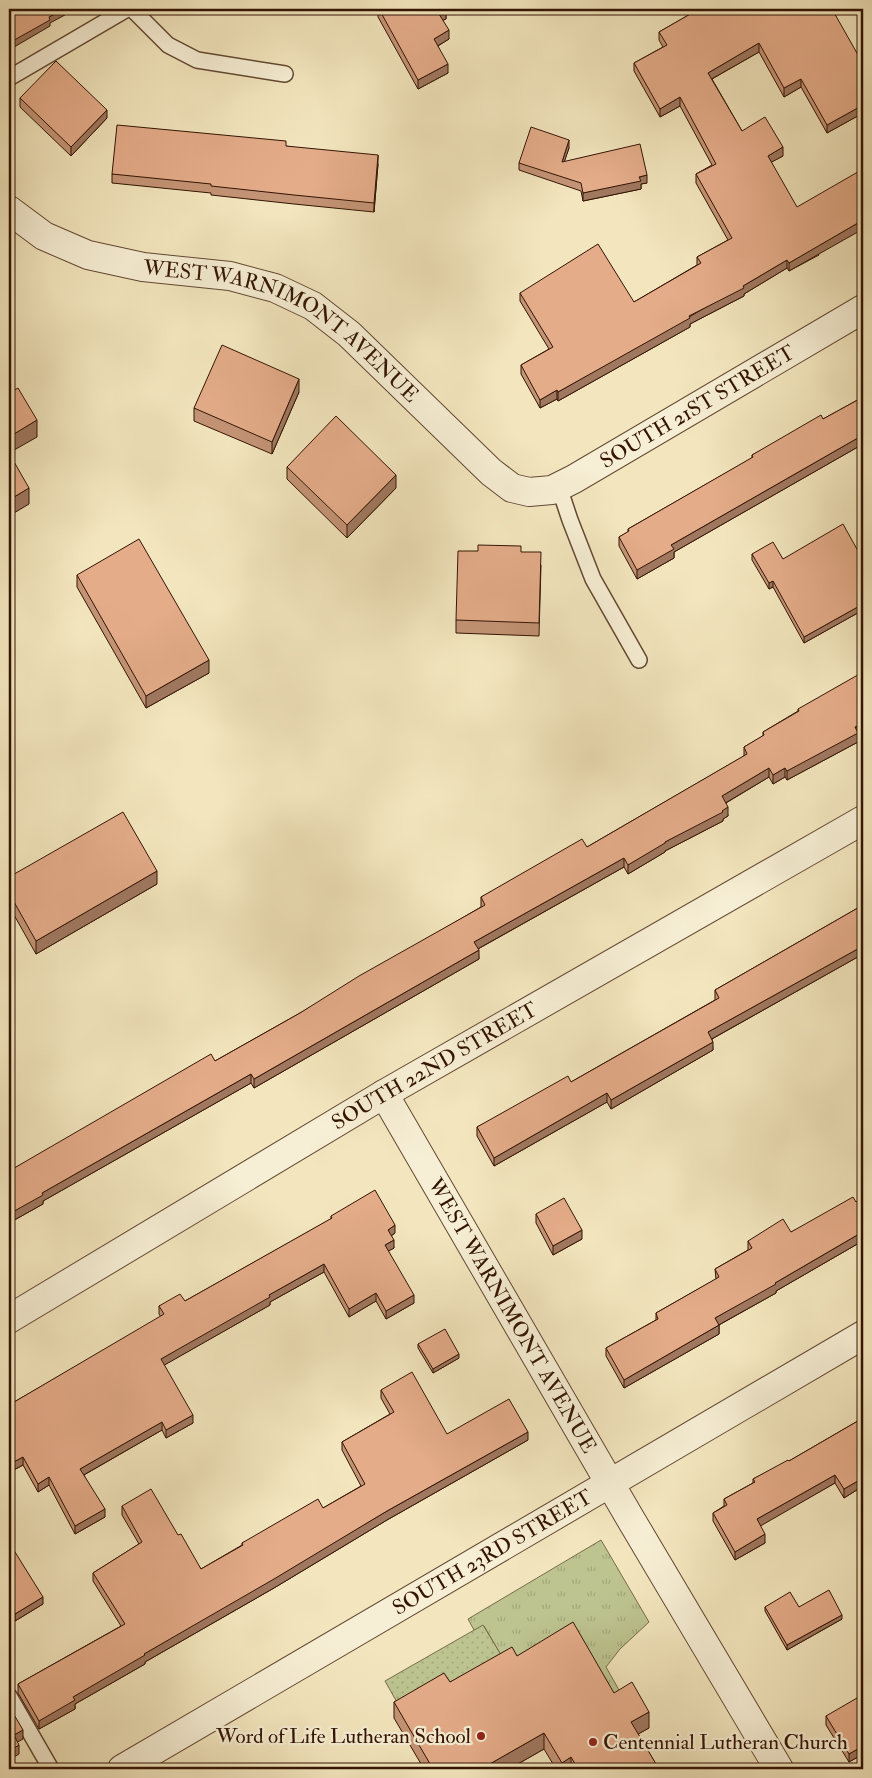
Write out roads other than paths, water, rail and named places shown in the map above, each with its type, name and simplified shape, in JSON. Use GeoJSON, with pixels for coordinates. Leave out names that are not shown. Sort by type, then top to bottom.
{"type":"FeatureCollection","features":[{"type":"Feature","properties":{"kind":"street","name":"WEST WARNIMONT AVENUE"},"geometry":{"type":"LineString","coordinates":[[9,210],[44,236],[88,255],[143,267],[230,276],[275,288],[313,306],[348,334],[491,472],[512,488],[529,492]]}},
{"type":"Feature","properties":{"kind":"street","name":"SOUTH 21ST STREET"},"geometry":{"type":"LineString","coordinates":[[529,492],[552,490],[559,487],[863,309]]}},
{"type":"Feature","properties":{"kind":"street","name":"SOUTH 22ND STREET"},"geometry":{"type":"LineString","coordinates":[[9,1319],[384,1094],[863,820]]}},
{"type":"Feature","properties":{"kind":"street","name":"WEST WARNIMONT AVENUE"},"geometry":{"type":"LineString","coordinates":[[384,1094],[610,1484],[779,1769]]}},
{"type":"Feature","properties":{"kind":"street","name":"SOUTH 23RD STREET"},"geometry":{"type":"LineString","coordinates":[[122,1769],[863,1335]]}},
{"type":"Feature","properties":{"kind":"lane"},"geometry":{"type":"LineString","coordinates":[[9,78],[127,9]]}},
{"type":"Feature","properties":{"kind":"lane"},"geometry":{"type":"LineString","coordinates":[[132,9],[168,45],[197,60],[285,74]]}},
{"type":"Feature","properties":{"kind":"lane"},"geometry":{"type":"LineString","coordinates":[[559,487],[593,579],[639,660]]}},
{"type":"Feature","properties":{"kind":"lane"},"geometry":{"type":"LineString","coordinates":[[9,1696],[51,1769]]}},
{"type":"Feature","properties":{"kind":"place","name":"Word of Life Lutheran School"},"geometry":{"type":"Point","coordinates":[481,1736]}},
{"type":"Feature","properties":{"kind":"place","name":"Centennial Lutheran Church"},"geometry":{"type":"Point","coordinates":[593,1742]}}]}
